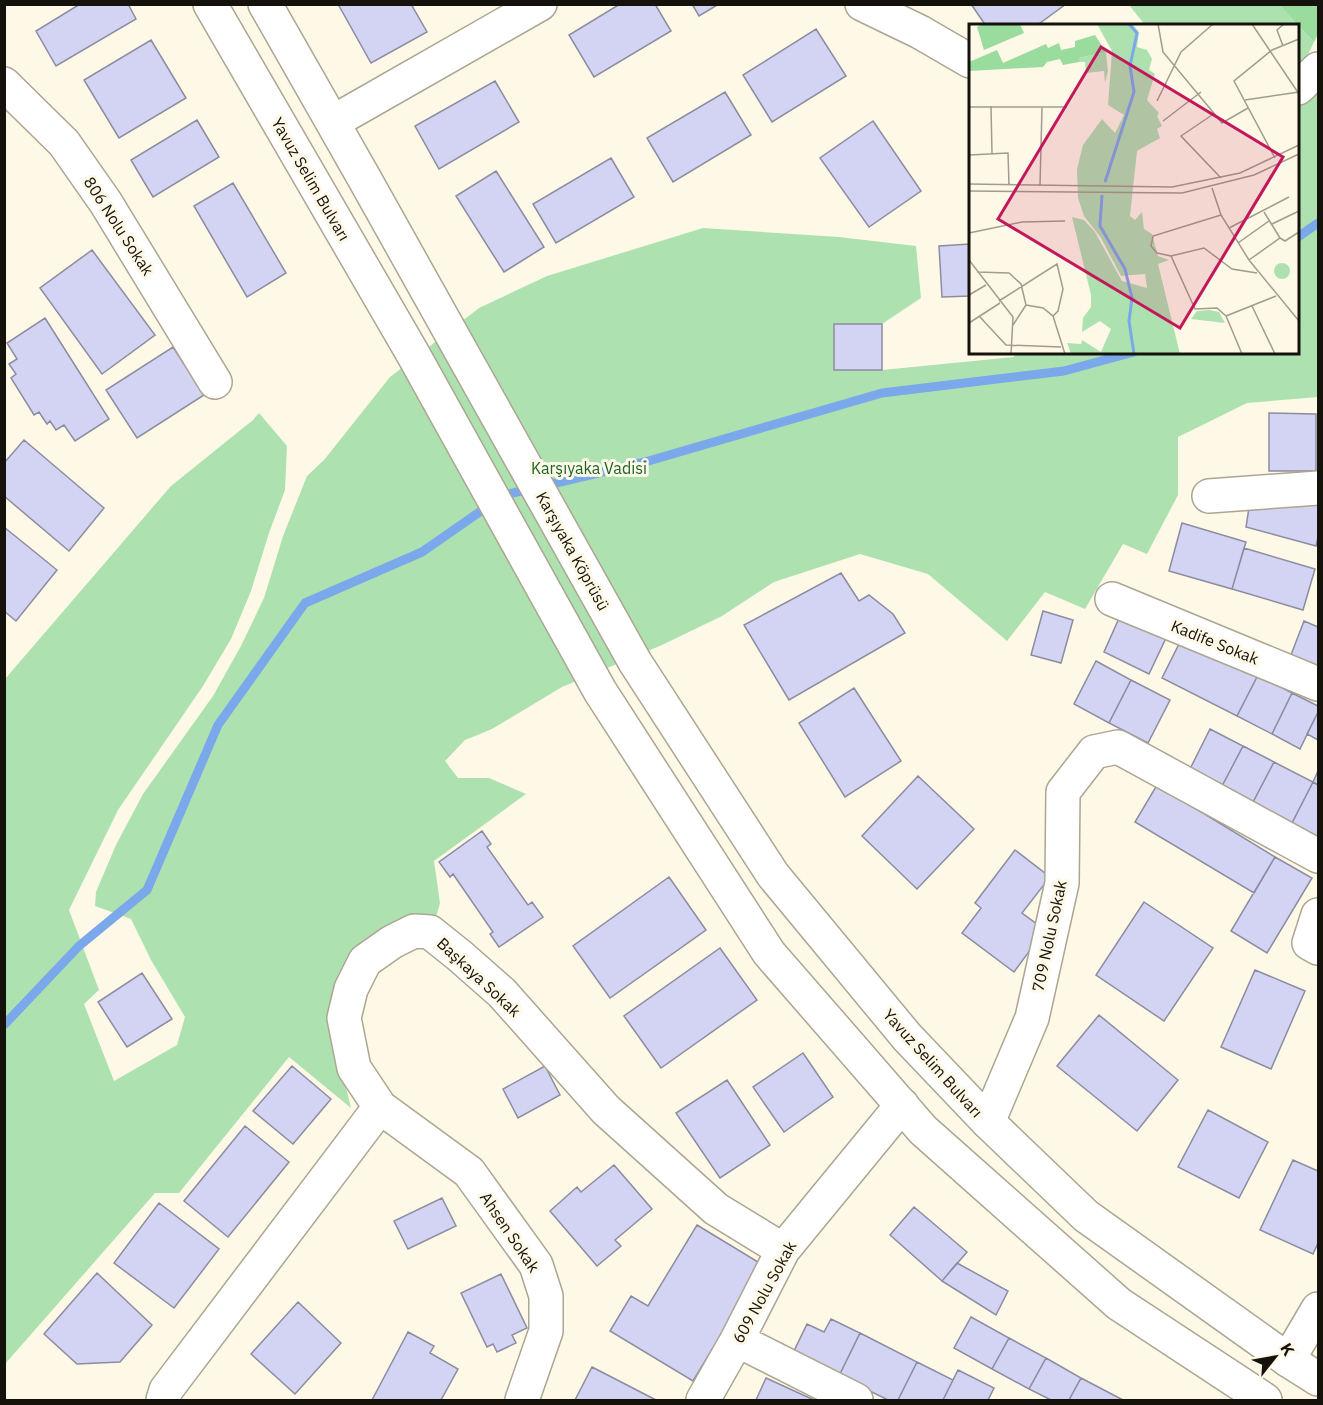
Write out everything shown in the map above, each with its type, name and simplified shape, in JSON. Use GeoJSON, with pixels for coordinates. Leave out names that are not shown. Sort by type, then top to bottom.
{"type":"FeatureCollection","features":[{"type":"Feature","properties":{"kind":"street","name":"Yavuz Selim Bulvarı"},"geometry":{"type":"LineString","coordinates":[[210,4],[413,354],[600,691],[769,952],[902,1105]]}},
{"type":"Feature","properties":{"kind":"street"},"geometry":{"type":"LineString","coordinates":[[265,4],[333,122],[540,4]]}},
{"type":"Feature","properties":{"kind":"street"},"geometry":{"type":"LineString","coordinates":[[865,6],[920,32],[969,60]]}},
{"type":"Feature","properties":{"kind":"street"},"geometry":{"type":"LineString","coordinates":[[1299,87],[1318,69]]}},
{"type":"Feature","properties":{"kind":"street","name":"806 Nolu Sokak"},"geometry":{"type":"LineString","coordinates":[[4,84],[64,143],[106,203],[215,382]]}},
{"type":"Feature","properties":{"kind":"street","name":"Karşıyaka Köprüsü"},"geometry":{"type":"LineString","coordinates":[[333,122],[635,662]]}},
{"type":"Feature","properties":{"kind":"street"},"geometry":{"type":"LineString","coordinates":[[1209,496],[1318,488]]}},
{"type":"Feature","properties":{"kind":"street","name":"Kadife Sokak"},"geometry":{"type":"LineString","coordinates":[[1112,599],[1318,684]]}},
{"type":"Feature","properties":{"kind":"street","name":"Yavuz Selim Bulvarı"},"geometry":{"type":"LineString","coordinates":[[635,662],[773,875],[907,1037],[988,1122],[1086,1216],[1318,1379]]}},
{"type":"Feature","properties":{"kind":"street","name":"709 Nolu Sokak"},"geometry":{"type":"LineString","coordinates":[[988,1122],[1032,1018],[1062,883],[1063,792],[1094,752],[1118,747],[1318,856]]}},
{"type":"Feature","properties":{"kind":"street"},"geometry":{"type":"LineString","coordinates":[[1318,915],[1309,943],[1318,948]]}},
{"type":"Feature","properties":{"kind":"street","name":"Başkaya Sokak"},"geometry":{"type":"LineString","coordinates":[[380,1107],[354,1068],[344,1018],[351,989],[365,962],[392,942],[414,931],[430,932],[502,993],[606,1110],[690,1186],[716,1209],[783,1250]]}},
{"type":"Feature","properties":{"kind":"street"},"geometry":{"type":"LineString","coordinates":[[902,1105],[923,1130],[1119,1304],[1265,1401]]}},
{"type":"Feature","properties":{"kind":"street","name":"609 Nolu Sokak"},"geometry":{"type":"LineString","coordinates":[[703,1401],[783,1250],[902,1105]]}},
{"type":"Feature","properties":{"kind":"street"},"geometry":{"type":"LineString","coordinates":[[163,1401],[166,1390],[380,1107]]}},
{"type":"Feature","properties":{"kind":"street","name":"Ahsen Sokak"},"geometry":{"type":"LineString","coordinates":[[380,1107],[469,1172],[536,1265],[546,1296],[546,1331],[522,1401]]}},
{"type":"Feature","properties":{"kind":"street"},"geometry":{"type":"LineString","coordinates":[[1288,1360],[1318,1309]]}},
{"type":"Feature","properties":{"kind":"street"},"geometry":{"type":"LineString","coordinates":[[737,1340],[856,1401]]}},
{"type":"Feature","properties":{"kind":"green space"},"geometry":{"type":"Polygon","coordinates":[[[1129,5],[1279,5],[1297,24],[1144,24],[1129,5]]]}},
{"type":"Feature","properties":{"kind":"green space"},"geometry":{"type":"Polygon","coordinates":[[[1279,5],[1318,5],[1318,34],[1314,42],[1279,5]]]}},
{"type":"Feature","properties":{"kind":"green space"},"geometry":{"type":"Polygon","coordinates":[[[1299,26],[1314,42],[1299,70],[1299,26]]]}},
{"type":"Feature","properties":{"kind":"green space","name":"Karşıyaka Vadisi"},"geometry":{"type":"Polygon","coordinates":[[[1318,88],[1318,397],[1247,403],[1178,437],[1178,495],[1147,554],[1123,544],[1085,609],[1045,592],[1007,641],[928,574],[860,554],[774,582],[722,616],[662,645],[562,687],[492,729],[465,740],[445,761],[458,778],[489,778],[526,794],[434,861],[440,903],[435,921],[362,953],[341,1067],[351,1108],[289,1057],[179,1193],[155,1193],[5,1364],[5,679],[171,486],[259,413],[287,446],[285,490],[251,591],[231,639],[203,686],[118,810],[69,910],[99,990],[84,1004],[114,1081],[177,1045],[185,1017],[151,960],[131,919],[95,906],[96,892],[116,845],[143,794],[213,696],[241,646],[264,598],[283,536],[307,476],[324,460],[390,377],[479,308],[547,276],[703,228],[839,237],[916,246],[921,298],[882,324],[882,370],[1014,357],[1014,354],[1299,354],[1299,103],[1318,88]]]}},
{"type":"Feature","properties":{"kind":"building"},"geometry":{"type":"Polygon","coordinates":[[[80,4],[128,4],[136,19],[56,66],[36,31],[80,4]]]}},
{"type":"Feature","properties":{"kind":"building"},"geometry":{"type":"Polygon","coordinates":[[[338,4],[411,4],[427,32],[371,63],[338,4]]]}},
{"type":"Feature","properties":{"kind":"building"},"geometry":{"type":"Polygon","coordinates":[[[620,4],[655,4],[671,31],[594,77],[569,35],[620,4]]]}},
{"type":"Feature","properties":{"kind":"building"},"geometry":{"type":"Polygon","coordinates":[[[692,4],[719,4],[699,16],[692,4]]]}},
{"type":"Feature","properties":{"kind":"building"},"geometry":{"type":"Polygon","coordinates":[[[971,4],[1066,4],[1039,24],[985,24],[971,4]]]}},
{"type":"Feature","properties":{"kind":"building"},"geometry":{"type":"Polygon","coordinates":[[[816,29],[846,76],[772,122],[743,75],[816,29]]]}},
{"type":"Feature","properties":{"kind":"building"},"geometry":{"type":"Polygon","coordinates":[[[151,40],[186,98],[119,138],[84,80],[151,40]]]}},
{"type":"Feature","properties":{"kind":"building"},"geometry":{"type":"Polygon","coordinates":[[[495,81],[519,122],[439,169],[415,126],[495,81]]]}},
{"type":"Feature","properties":{"kind":"building"},"geometry":{"type":"Polygon","coordinates":[[[725,92],[751,135],[673,182],[647,138],[725,92]]]}},
{"type":"Feature","properties":{"kind":"building"},"geometry":{"type":"Polygon","coordinates":[[[197,120],[219,157],[153,197],[131,160],[197,120]]]}},
{"type":"Feature","properties":{"kind":"building"},"geometry":{"type":"Polygon","coordinates":[[[873,121],[921,191],[869,227],[820,158],[873,121]]]}},
{"type":"Feature","properties":{"kind":"building"},"geometry":{"type":"Polygon","coordinates":[[[611,158],[634,197],[556,243],[533,204],[611,158]]]}},
{"type":"Feature","properties":{"kind":"building"},"geometry":{"type":"Polygon","coordinates":[[[496,171],[544,247],[504,272],[456,196],[496,171]]]}},
{"type":"Feature","properties":{"kind":"building"},"geometry":{"type":"Polygon","coordinates":[[[233,183],[286,273],[247,297],[194,206],[233,183]]]}},
{"type":"Feature","properties":{"kind":"building"},"geometry":{"type":"Polygon","coordinates":[[[969,244],[969,296],[942,297],[939,246],[969,244]]]}},
{"type":"Feature","properties":{"kind":"building"},"geometry":{"type":"Polygon","coordinates":[[[92,250],[155,335],[102,374],[40,288],[92,250]]]}},
{"type":"Feature","properties":{"kind":"building"},"geometry":{"type":"Polygon","coordinates":[[[45,318],[109,419],[75,441],[64,425],[56,430],[50,421],[47,424],[39,412],[34,415],[11,378],[16,374],[9,364],[17,359],[7,343],[45,318]]]}},
{"type":"Feature","properties":{"kind":"building"},"geometry":{"type":"Polygon","coordinates":[[[834,324],[882,324],[882,370],[834,370],[834,324]]]}},
{"type":"Feature","properties":{"kind":"building"},"geometry":{"type":"Polygon","coordinates":[[[173,347],[204,395],[137,438],[106,390],[173,347]]]}},
{"type":"Feature","properties":{"kind":"building"},"geometry":{"type":"Polygon","coordinates":[[[1269,413],[1316,414],[1316,471],[1269,471],[1269,413]]]}},
{"type":"Feature","properties":{"kind":"building"},"geometry":{"type":"Polygon","coordinates":[[[24,440],[104,508],[69,551],[4,496],[4,463],[24,440]]]}},
{"type":"Feature","properties":{"kind":"building"},"geometry":{"type":"Polygon","coordinates":[[[1318,494],[1316,546],[1246,527],[1250,501],[1318,494]]]}},
{"type":"Feature","properties":{"kind":"building"},"geometry":{"type":"Polygon","coordinates":[[[1182,523],[1246,542],[1232,589],[1169,571],[1182,523]]]}},
{"type":"Feature","properties":{"kind":"building"},"geometry":{"type":"Polygon","coordinates":[[[4,527],[57,570],[16,621],[4,611],[4,527]]]}},
{"type":"Feature","properties":{"kind":"building"},"geometry":{"type":"Polygon","coordinates":[[[1244,548],[1315,569],[1303,610],[1232,589],[1244,548]]]}},
{"type":"Feature","properties":{"kind":"building"},"geometry":{"type":"Polygon","coordinates":[[[841,573],[859,601],[869,595],[893,614],[905,633],[789,700],[744,625],[841,573]]]}},
{"type":"Feature","properties":{"kind":"building"},"geometry":{"type":"Polygon","coordinates":[[[1043,611],[1073,620],[1061,663],[1031,655],[1043,611]]]}},
{"type":"Feature","properties":{"kind":"building"},"geometry":{"type":"Polygon","coordinates":[[[1120,616],[1166,638],[1149,674],[1104,652],[1120,616]]]}},
{"type":"Feature","properties":{"kind":"building"},"geometry":{"type":"Polygon","coordinates":[[[1304,621],[1318,627],[1318,672],[1289,660],[1304,621]]]}},
{"type":"Feature","properties":{"kind":"building"},"geometry":{"type":"Polygon","coordinates":[[[1183,636],[1258,675],[1237,716],[1162,678],[1183,636]]]}},
{"type":"Feature","properties":{"kind":"building"},"geometry":{"type":"Polygon","coordinates":[[[1096,661],[1131,680],[1109,723],[1074,704],[1096,661]]]}},
{"type":"Feature","properties":{"kind":"building"},"geometry":{"type":"Polygon","coordinates":[[[1258,675],[1292,693],[1272,734],[1237,716],[1258,675]]]}},
{"type":"Feature","properties":{"kind":"building"},"geometry":{"type":"Polygon","coordinates":[[[1131,680],[1170,700],[1148,743],[1109,723],[1131,680]]]}},
{"type":"Feature","properties":{"kind":"building"},"geometry":{"type":"Polygon","coordinates":[[[854,688],[901,761],[845,797],[799,723],[854,688]]]}},
{"type":"Feature","properties":{"kind":"building"},"geometry":{"type":"Polygon","coordinates":[[[1292,693],[1318,706],[1318,712],[1300,749],[1272,734],[1292,693]]]}},
{"type":"Feature","properties":{"kind":"building"},"geometry":{"type":"Polygon","coordinates":[[[1318,712],[1318,740],[1307,734],[1318,712]]]}},
{"type":"Feature","properties":{"kind":"building"},"geometry":{"type":"Polygon","coordinates":[[[1210,729],[1243,746],[1220,790],[1188,773],[1210,729]]]}},
{"type":"Feature","properties":{"kind":"building"},"geometry":{"type":"Polygon","coordinates":[[[1243,746],[1274,762],[1251,806],[1220,790],[1243,746]]]}},
{"type":"Feature","properties":{"kind":"building"},"geometry":{"type":"Polygon","coordinates":[[[1274,762],[1313,782],[1290,827],[1251,806],[1274,762]]]}},
{"type":"Feature","properties":{"kind":"building"},"geometry":{"type":"Polygon","coordinates":[[[1318,771],[1318,785],[1313,782],[1318,771]]]}},
{"type":"Feature","properties":{"kind":"building"},"geometry":{"type":"Polygon","coordinates":[[[918,776],[974,829],[917,889],[862,836],[918,776]]]}},
{"type":"Feature","properties":{"kind":"building"},"geometry":{"type":"Polygon","coordinates":[[[1313,782],[1318,785],[1318,841],[1290,827],[1313,782]]]}},
{"type":"Feature","properties":{"kind":"building"},"geometry":{"type":"Polygon","coordinates":[[[1157,785],[1275,857],[1254,893],[1135,822],[1157,785]]]}},
{"type":"Feature","properties":{"kind":"building"},"geometry":{"type":"Polygon","coordinates":[[[482,831],[491,844],[487,847],[528,905],[532,902],[543,917],[499,947],[490,934],[493,932],[453,874],[450,877],[439,862],[482,831]]]}},
{"type":"Feature","properties":{"kind":"building"},"geometry":{"type":"Polygon","coordinates":[[[1015,850],[1050,877],[1022,913],[1045,930],[1014,972],[962,933],[981,908],[975,903],[1015,850]]]}},
{"type":"Feature","properties":{"kind":"building"},"geometry":{"type":"Polygon","coordinates":[[[1275,857],[1312,878],[1267,953],[1231,931],[1275,857]]]}},
{"type":"Feature","properties":{"kind":"building"},"geometry":{"type":"Polygon","coordinates":[[[669,877],[706,930],[610,998],[573,946],[669,877]]]}},
{"type":"Feature","properties":{"kind":"building"},"geometry":{"type":"Polygon","coordinates":[[[1144,902],[1213,948],[1164,1021],[1096,975],[1144,902]]]}},
{"type":"Feature","properties":{"kind":"building"},"geometry":{"type":"Polygon","coordinates":[[[720,948],[757,1000],[661,1068],[624,1016],[720,948]]]}},
{"type":"Feature","properties":{"kind":"building"},"geometry":{"type":"Polygon","coordinates":[[[1255,970],[1305,991],[1271,1069],[1221,1047],[1255,970]]]}},
{"type":"Feature","properties":{"kind":"building"},"geometry":{"type":"Polygon","coordinates":[[[142,973],[172,1019],[127,1047],[98,1002],[142,973]]]}},
{"type":"Feature","properties":{"kind":"building"},"geometry":{"type":"Polygon","coordinates":[[[1099,1015],[1178,1080],[1137,1131],[1057,1066],[1099,1015]]]}},
{"type":"Feature","properties":{"kind":"building"},"geometry":{"type":"Polygon","coordinates":[[[803,1053],[833,1097],[784,1132],[753,1087],[803,1053]]]}},
{"type":"Feature","properties":{"kind":"building"},"geometry":{"type":"Polygon","coordinates":[[[292,1066],[331,1099],[293,1144],[253,1111],[292,1066]]]}},
{"type":"Feature","properties":{"kind":"building"},"geometry":{"type":"Polygon","coordinates":[[[545,1066],[560,1095],[518,1118],[503,1089],[545,1066]]]}},
{"type":"Feature","properties":{"kind":"building"},"geometry":{"type":"Polygon","coordinates":[[[727,1080],[770,1145],[720,1178],[676,1113],[727,1080]]]}},
{"type":"Feature","properties":{"kind":"building"},"geometry":{"type":"Polygon","coordinates":[[[1208,1110],[1268,1142],[1239,1198],[1178,1167],[1208,1110]]]}},
{"type":"Feature","properties":{"kind":"building"},"geometry":{"type":"Polygon","coordinates":[[[245,1126],[289,1162],[228,1237],[184,1201],[245,1126]]]}},
{"type":"Feature","properties":{"kind":"building"},"geometry":{"type":"Polygon","coordinates":[[[1293,1160],[1318,1171],[1318,1243],[1313,1254],[1260,1230],[1293,1160]]]}},
{"type":"Feature","properties":{"kind":"building"},"geometry":{"type":"Polygon","coordinates":[[[614,1165],[652,1209],[615,1240],[621,1246],[597,1266],[550,1211],[577,1187],[581,1192],[614,1165]]]}},
{"type":"Feature","properties":{"kind":"building"},"geometry":{"type":"Polygon","coordinates":[[[442,1198],[456,1226],[408,1249],[394,1221],[442,1198]]]}},
{"type":"Feature","properties":{"kind":"building"},"geometry":{"type":"Polygon","coordinates":[[[159,1203],[219,1249],[174,1308],[114,1263],[159,1203]]]}},
{"type":"Feature","properties":{"kind":"building"},"geometry":{"type":"Polygon","coordinates":[[[914,1207],[967,1252],[942,1281],[890,1235],[914,1207]]]}},
{"type":"Feature","properties":{"kind":"building"},"geometry":{"type":"Polygon","coordinates":[[[697,1225],[763,1265],[693,1381],[610,1331],[631,1296],[648,1306],[697,1225]]]}},
{"type":"Feature","properties":{"kind":"building"},"geometry":{"type":"Polygon","coordinates":[[[957,1263],[1008,1291],[996,1315],[942,1281],[957,1263]]]}},
{"type":"Feature","properties":{"kind":"building"},"geometry":{"type":"Polygon","coordinates":[[[97,1273],[152,1325],[120,1362],[77,1364],[44,1334],[97,1273]]]}},
{"type":"Feature","properties":{"kind":"building"},"geometry":{"type":"Polygon","coordinates":[[[501,1274],[527,1328],[512,1335],[516,1343],[497,1352],[493,1344],[487,1347],[461,1293],[501,1274]]]}},
{"type":"Feature","properties":{"kind":"building"},"geometry":{"type":"Polygon","coordinates":[[[298,1302],[341,1343],[295,1394],[251,1354],[298,1302]]]}},
{"type":"Feature","properties":{"kind":"building"},"geometry":{"type":"Polygon","coordinates":[[[971,1317],[1009,1338],[992,1369],[954,1348],[971,1317]]]}},
{"type":"Feature","properties":{"kind":"building"},"geometry":{"type":"Polygon","coordinates":[[[831,1319],[860,1333],[839,1376],[793,1353],[807,1324],[824,1332],[831,1319]]]}},
{"type":"Feature","properties":{"kind":"building"},"geometry":{"type":"Polygon","coordinates":[[[408,1332],[434,1346],[430,1353],[458,1369],[441,1400],[372,1400],[408,1332]]]}},
{"type":"Feature","properties":{"kind":"building"},"geometry":{"type":"Polygon","coordinates":[[[860,1333],[917,1362],[898,1400],[888,1400],[839,1376],[860,1333]]]}},
{"type":"Feature","properties":{"kind":"building"},"geometry":{"type":"Polygon","coordinates":[[[1009,1338],[1046,1358],[1029,1389],[992,1369],[1009,1338]]]}},
{"type":"Feature","properties":{"kind":"building"},"geometry":{"type":"Polygon","coordinates":[[[1046,1358],[1081,1378],[1069,1400],[1051,1400],[1029,1389],[1046,1358]]]}},
{"type":"Feature","properties":{"kind":"building"},"geometry":{"type":"Polygon","coordinates":[[[917,1362],[953,1380],[943,1400],[898,1400],[917,1362]]]}},
{"type":"Feature","properties":{"kind":"building"},"geometry":{"type":"Polygon","coordinates":[[[592,1367],[656,1400],[575,1400],[592,1367]]]}},
{"type":"Feature","properties":{"kind":"building"},"geometry":{"type":"Polygon","coordinates":[[[958,1370],[994,1388],[988,1400],[943,1400],[958,1370]]]}},
{"type":"Feature","properties":{"kind":"building"},"geometry":{"type":"Polygon","coordinates":[[[766,1378],[814,1400],[756,1400],[766,1378]]]}},
{"type":"Feature","properties":{"kind":"building"},"geometry":{"type":"Polygon","coordinates":[[[1081,1378],[1123,1400],[1069,1400],[1081,1378]]]}},
{"type":"Feature","properties":{"kind":"waterway"},"geometry":{"type":"LineString","coordinates":[[1299,236],[1318,223]]}},
{"type":"Feature","properties":{"kind":"waterway"},"geometry":{"type":"LineString","coordinates":[[543,486],[645,462],[882,393],[1064,371],[1127,354]]}},
{"type":"Feature","properties":{"kind":"waterway"},"geometry":{"type":"LineString","coordinates":[[4,1025],[79,946],[147,890],[218,725],[305,603],[422,552],[504,495],[530,489]]}}]}
